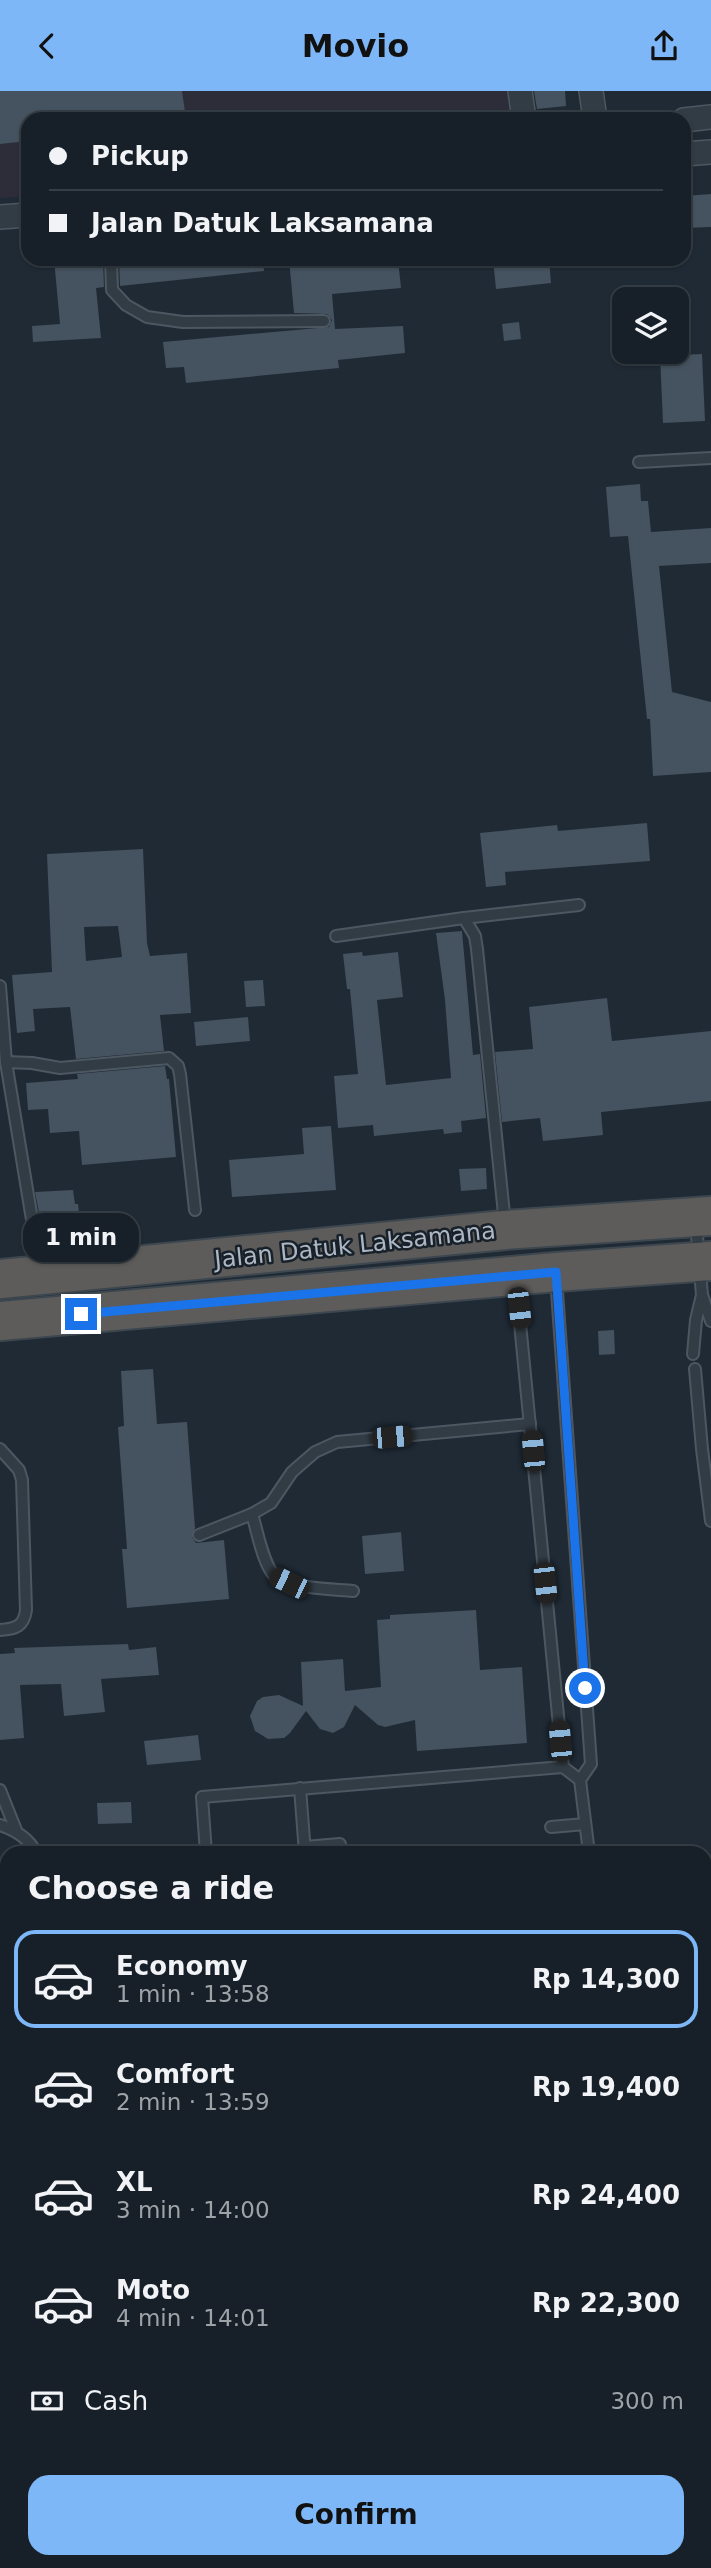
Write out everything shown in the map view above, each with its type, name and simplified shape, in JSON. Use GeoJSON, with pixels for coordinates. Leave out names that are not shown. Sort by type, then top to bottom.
{"type":"FeatureCollection","features":[{"type":"Feature","properties":{"kind":"highway","name":"Jalan Datuk Laksamana"},"geometry":{"type":"LineString","coordinates":[[0,1279],[505,1230],[703,1217]]}},
{"type":"Feature","properties":{"kind":"highway","name":"Jalan Datuk Laksamana"},"geometry":{"type":"LineString","coordinates":[[0,1321],[556,1272],[704,1272]]}},
{"type":"Feature","properties":{"kind":"street"},"geometry":{"type":"LineString","coordinates":[[520,91],[523,112]]}},
{"type":"Feature","properties":{"kind":"street"},"geometry":{"type":"LineString","coordinates":[[591,91],[593,112]]}},
{"type":"Feature","properties":{"kind":"street"},"geometry":{"type":"LineString","coordinates":[[691,119],[711,117]]}},
{"type":"Feature","properties":{"kind":"street"},"geometry":{"type":"LineString","coordinates":[[691,153],[711,152]]}},
{"type":"Feature","properties":{"kind":"street"},"geometry":{"type":"LineString","coordinates":[[0,216],[21,215]]}},
{"type":"Feature","properties":{"kind":"lane"},"geometry":{"type":"LineString","coordinates":[[111,266],[112,290],[126,305],[147,317],[183,322],[324,321]]}},
{"type":"Feature","properties":{"kind":"lane"},"geometry":{"type":"LineString","coordinates":[[639,463],[711,458]]}},
{"type":"Feature","properties":{"kind":"lane"},"geometry":{"type":"LineString","coordinates":[[336,936],[579,905]]}},
{"type":"Feature","properties":{"kind":"lane"},"geometry":{"type":"LineString","coordinates":[[464,918],[475,936],[477,949],[505,1230]]}},
{"type":"Feature","properties":{"kind":"lane"},"geometry":{"type":"LineString","coordinates":[[0,986],[6,1062],[41,1275]]}},
{"type":"Feature","properties":{"kind":"lane"},"geometry":{"type":"LineString","coordinates":[[6,1062],[60,1068],[169,1058],[178,1066],[180,1074],[195,1210]]}},
{"type":"Feature","properties":{"kind":"lane"},"geometry":{"type":"LineString","coordinates":[[703,1217],[704,1272],[711,1321]]}},
{"type":"Feature","properties":{"kind":"lane"},"geometry":{"type":"LineString","coordinates":[[556,1272],[591,1763],[580,1780],[588,1846]]}},
{"type":"Feature","properties":{"kind":"lane"},"geometry":{"type":"LineString","coordinates":[[694,1354],[696,1320],[704,1272]]}},
{"type":"Feature","properties":{"kind":"lane"},"geometry":{"type":"LineString","coordinates":[[516,1276],[563,1767]]}},
{"type":"Feature","properties":{"kind":"lane"},"geometry":{"type":"LineString","coordinates":[[695,1369],[711,1521]]}},
{"type":"Feature","properties":{"kind":"lane"},"geometry":{"type":"LineString","coordinates":[[199,1535],[252,1514],[271,1503],[292,1472],[315,1452],[337,1442],[530,1424]]}},
{"type":"Feature","properties":{"kind":"lane"},"geometry":{"type":"LineString","coordinates":[[0,1449],[19,1470],[22,1480],[26,1609],[21,1625],[14,1629],[0,1630]]}},
{"type":"Feature","properties":{"kind":"lane"},"geometry":{"type":"LineString","coordinates":[[252,1514],[269,1568],[275,1577],[289,1583],[353,1591]]}},
{"type":"Feature","properties":{"kind":"lane"},"geometry":{"type":"LineString","coordinates":[[206,1846],[202,1797],[563,1767],[580,1780]]}},
{"type":"Feature","properties":{"kind":"lane"},"geometry":{"type":"LineString","coordinates":[[300,1788],[305,1846]]}},
{"type":"Feature","properties":{"kind":"lane"},"geometry":{"type":"LineString","coordinates":[[0,1790],[16,1830],[32,1846]]}},
{"type":"Feature","properties":{"kind":"lane"},"geometry":{"type":"LineString","coordinates":[[551,1827],[585,1824]]}},
{"type":"Feature","properties":{"kind":"lane"},"geometry":{"type":"LineString","coordinates":[[0,1825],[16,1830]]}},
{"type":"Feature","properties":{"kind":"lane"},"geometry":{"type":"LineString","coordinates":[[328,1846],[340,1844]]}},
{"type":"Feature","properties":{"kind":"shaded area"},"geometry":{"type":"Polygon","coordinates":[[[0,91],[509,91],[511,112],[21,112],[21,196],[0,198],[0,91]]]}},
{"type":"Feature","properties":{"kind":"building"},"geometry":{"type":"Polygon","coordinates":[[[0,91],[182,91],[185,112],[21,112],[21,142],[0,144],[0,91]]]}},
{"type":"Feature","properties":{"kind":"building"},"geometry":{"type":"Polygon","coordinates":[[[534,91],[565,91],[566,106],[537,109],[534,91]]]}},
{"type":"Feature","properties":{"kind":"building"},"geometry":{"type":"Polygon","coordinates":[[[711,194],[711,227],[691,228],[691,195],[711,194]]]}},
{"type":"Feature","properties":{"kind":"building"},"geometry":{"type":"Polygon","coordinates":[[[55,266],[103,266],[104,287],[96,288],[101,338],[33,342],[32,326],[60,324],[55,266]]]}},
{"type":"Feature","properties":{"kind":"building"},"geometry":{"type":"Polygon","coordinates":[[[119,266],[264,266],[264,271],[120,286],[119,266]]]}},
{"type":"Feature","properties":{"kind":"building"},"geometry":{"type":"Polygon","coordinates":[[[290,266],[399,266],[401,288],[332,294],[335,329],[403,326],[405,353],[338,360],[339,368],[186,383],[184,367],[166,368],[163,342],[329,327],[332,320],[327,314],[294,313],[290,266]]]}},
{"type":"Feature","properties":{"kind":"building"},"geometry":{"type":"Polygon","coordinates":[[[494,266],[550,266],[551,283],[496,289],[494,266]]]}},
{"type":"Feature","properties":{"kind":"building"},"geometry":{"type":"Polygon","coordinates":[[[519,322],[521,339],[504,341],[502,324],[519,322]]]}},
{"type":"Feature","properties":{"kind":"building"},"geometry":{"type":"Polygon","coordinates":[[[702,354],[705,421],[663,423],[660,364],[689,364],[689,355],[702,354]]]}},
{"type":"Feature","properties":{"kind":"building"},"geometry":{"type":"Polygon","coordinates":[[[640,484],[641,501],[648,501],[651,532],[711,528],[711,563],[659,566],[672,692],[711,702],[711,772],[653,776],[650,719],[647,719],[628,536],[610,537],[606,487],[640,484]]]}},
{"type":"Feature","properties":{"kind":"building"},"geometry":{"type":"Polygon","coordinates":[[[647,823],[650,861],[505,872],[506,885],[486,887],[480,833],[557,825],[558,831],[647,823]]]}},
{"type":"Feature","properties":{"kind":"building"},"geometry":{"type":"Polygon","coordinates":[[[143,849],[147,943],[150,956],[187,953],[191,1013],[160,1015],[164,1051],[76,1059],[70,1007],[33,1009],[35,1031],[17,1033],[12,975],[52,972],[47,854],[143,849]],[[118,926],[84,927],[86,961],[122,957],[118,926]]]}},
{"type":"Feature","properties":{"kind":"building"},"geometry":{"type":"Polygon","coordinates":[[[462,931],[473,1055],[480,1054],[486,1118],[461,1121],[462,1132],[444,1134],[443,1129],[374,1136],[373,1125],[338,1128],[334,1076],[358,1074],[350,989],[347,989],[343,954],[362,952],[363,956],[398,952],[403,997],[377,1000],[386,1085],[451,1078],[436,933],[462,931]]]}},
{"type":"Feature","properties":{"kind":"building"},"geometry":{"type":"Polygon","coordinates":[[[263,980],[265,1006],[246,1007],[244,981],[263,980]]]}},
{"type":"Feature","properties":{"kind":"building"},"geometry":{"type":"Polygon","coordinates":[[[607,998],[612,1041],[711,1031],[711,1101],[601,1112],[603,1135],[543,1141],[540,1118],[502,1122],[495,1052],[533,1049],[529,1007],[607,998]]]}},
{"type":"Feature","properties":{"kind":"building"},"geometry":{"type":"Polygon","coordinates":[[[248,1017],[250,1041],[196,1046],[194,1022],[248,1017]]]}},
{"type":"Feature","properties":{"kind":"building"},"geometry":{"type":"Polygon","coordinates":[[[165,1066],[169,1079],[176,1157],[82,1165],[79,1131],[50,1133],[48,1109],[28,1110],[26,1083],[78,1079],[77,1074],[165,1066]]]}},
{"type":"Feature","properties":{"kind":"building"},"geometry":{"type":"Polygon","coordinates":[[[331,1126],[336,1190],[232,1197],[229,1160],[304,1154],[302,1128],[331,1126]]]}},
{"type":"Feature","properties":{"kind":"building"},"geometry":{"type":"Polygon","coordinates":[[[486,1168],[487,1189],[461,1191],[459,1169],[486,1168]]]}},
{"type":"Feature","properties":{"kind":"building"},"geometry":{"type":"Polygon","coordinates":[[[73,1190],[80,1223],[62,1225],[62,1216],[40,1218],[35,1192],[73,1190]]]}},
{"type":"Feature","properties":{"kind":"building"},"geometry":{"type":"Polygon","coordinates":[[[614,1330],[615,1354],[599,1355],[598,1331],[614,1330]]]}},
{"type":"Feature","properties":{"kind":"building"},"geometry":{"type":"Polygon","coordinates":[[[153,1369],[157,1424],[187,1422],[195,1528],[192,1537],[196,1543],[224,1540],[229,1599],[127,1608],[122,1549],[127,1549],[118,1427],[124,1426],[121,1371],[153,1369]]]}},
{"type":"Feature","properties":{"kind":"building"},"geometry":{"type":"Polygon","coordinates":[[[401,1532],[404,1571],[365,1574],[362,1536],[401,1532]]]}},
{"type":"Feature","properties":{"kind":"building"},"geometry":{"type":"Polygon","coordinates":[[[476,1610],[480,1670],[522,1667],[527,1743],[417,1751],[415,1720],[385,1727],[378,1725],[355,1705],[344,1727],[333,1733],[320,1729],[306,1711],[284,1738],[268,1739],[255,1731],[250,1716],[257,1701],[263,1697],[279,1695],[303,1706],[301,1662],[343,1659],[345,1691],[381,1687],[377,1620],[390,1619],[390,1615],[476,1610]]]}},
{"type":"Feature","properties":{"kind":"building"},"geometry":{"type":"Polygon","coordinates":[[[128,1644],[129,1650],[156,1647],[159,1675],[101,1679],[105,1712],[64,1716],[61,1684],[20,1685],[24,1738],[0,1740],[0,1654],[15,1653],[14,1648],[128,1644]]]}},
{"type":"Feature","properties":{"kind":"building"},"geometry":{"type":"Polygon","coordinates":[[[198,1735],[201,1760],[147,1765],[144,1741],[198,1735]]]}},
{"type":"Feature","properties":{"kind":"building"},"geometry":{"type":"Polygon","coordinates":[[[131,1802],[132,1823],[98,1824],[97,1803],[131,1802]]]}},
{"type":"Feature","properties":{"kind":"route"},"geometry":{"type":"LineString","coordinates":[[81,1314],[556,1272],[585,1688]]}}]}
